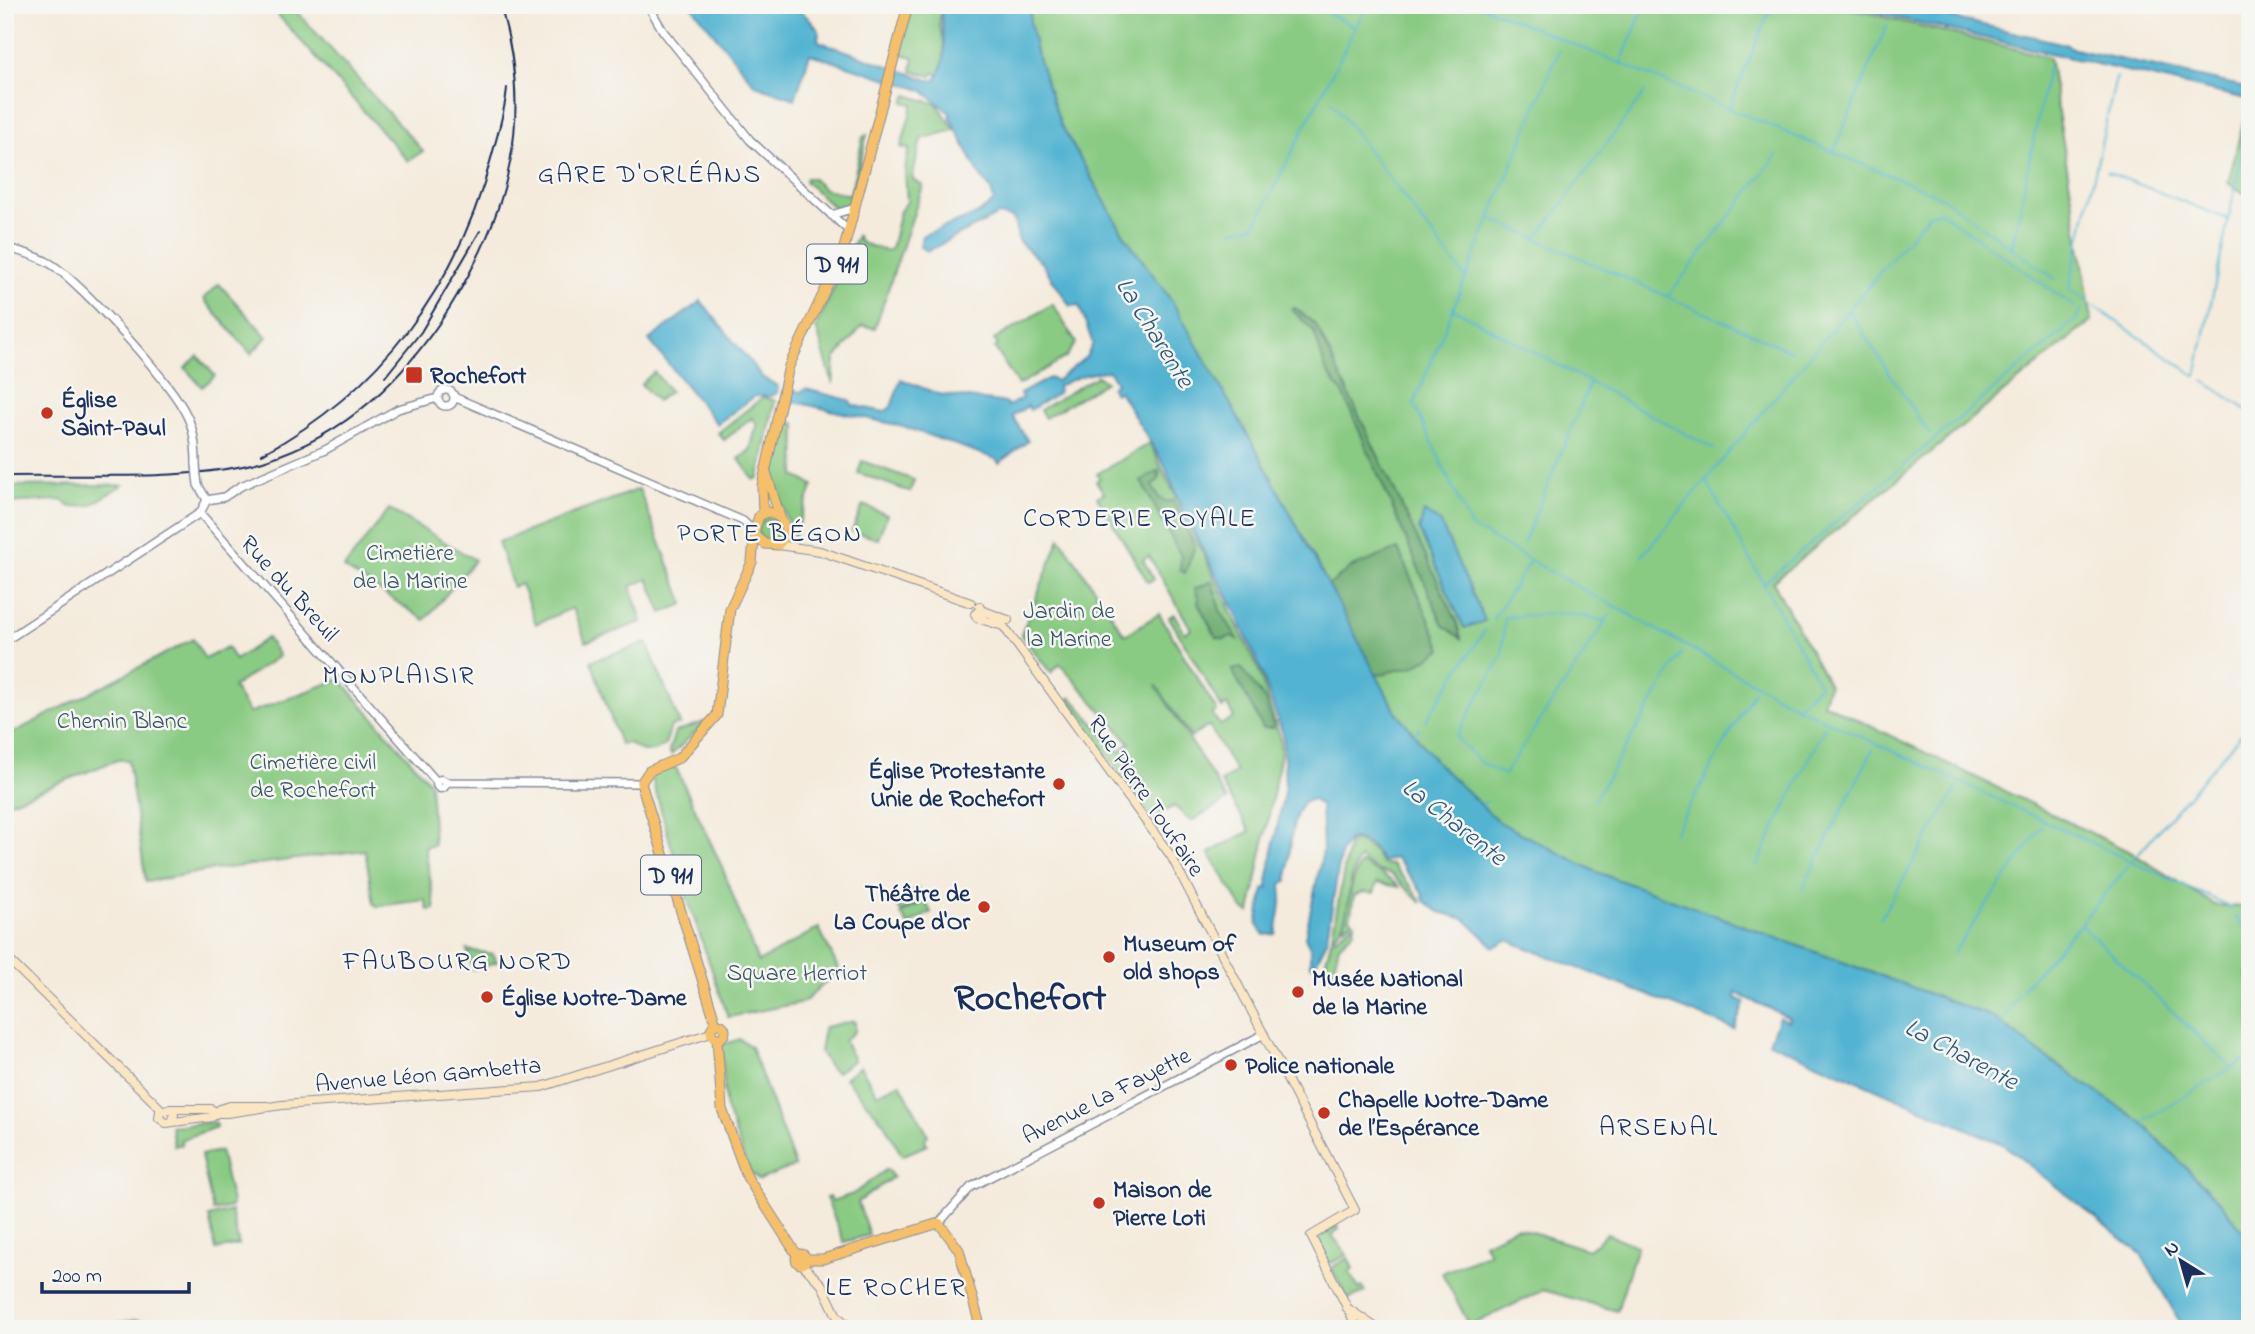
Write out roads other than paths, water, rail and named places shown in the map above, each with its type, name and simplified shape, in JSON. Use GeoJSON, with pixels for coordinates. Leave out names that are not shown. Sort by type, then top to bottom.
{"type":"FeatureCollection","features":[{"type":"Feature","properties":{"kind":"main road"},"geometry":{"type":"LineString","coordinates":[[855,208],[908,5]]}},
{"type":"Feature","properties":{"kind":"main road","name":"D 911"},"geometry":{"type":"LineString","coordinates":[[760,516],[762,486],[794,351],[838,262],[855,208]]}},
{"type":"Feature","properties":{"kind":"main road","name":"D 911"},"geometry":{"type":"LineString","coordinates":[[766,474],[780,517]]}},
{"type":"Feature","properties":{"kind":"main road"},"geometry":{"type":"LineString","coordinates":[[641,783],[649,771],[678,758],[717,715],[730,609],[752,562],[760,516],[780,517],[786,534],[796,545]]}},
{"type":"Feature","properties":{"kind":"main road"},"geometry":{"type":"LineString","coordinates":[[752,562],[786,534]]}},
{"type":"Feature","properties":{"kind":"main road"},"geometry":{"type":"LineString","coordinates":[[755,535],[774,545],[796,545]]}},
{"type":"Feature","properties":{"kind":"main road","name":"Rue Pierre Toufaire"},"geometry":{"type":"LineString","coordinates":[[796,545],[976,610],[1007,626],[1171,856],[1355,1210],[1311,1236],[1346,1307]]}},
{"type":"Feature","properties":{"kind":"main road","name":"D 911"},"geometry":{"type":"LineString","coordinates":[[641,783],[716,1024],[714,1036]]}},
{"type":"Feature","properties":{"kind":"main road"},"geometry":{"type":"LineString","coordinates":[[5,956],[174,1114],[173,1121],[166,1123],[160,1121],[166,1109]]}},
{"type":"Feature","properties":{"kind":"main road"},"geometry":{"type":"LineString","coordinates":[[714,1036],[719,1101],[754,1190],[822,1285],[837,1316],[852,1329]]}},
{"type":"Feature","properties":{"kind":"main road","name":"Avenue Léon Gambetta"},"geometry":{"type":"LineString","coordinates":[[173,1121],[209,1118],[217,1114],[262,1110],[267,1107],[541,1087],[714,1036]]}},
{"type":"Feature","properties":{"kind":"main road","name":"Avenue Léon Gambetta"},"geometry":{"type":"LineString","coordinates":[[166,1109],[211,1109],[217,1114]]}},
{"type":"Feature","properties":{"kind":"main road"},"geometry":{"type":"LineString","coordinates":[[802,1258],[823,1259],[939,1223],[959,1250],[981,1329]]}},
{"type":"Feature","properties":{"kind":"main road"},"geometry":{"type":"LineString","coordinates":[[1346,1307],[1358,1329]]}},
{"type":"Feature","properties":{"kind":"main road"},"geometry":{"type":"LineString","coordinates":[[1346,1307],[1378,1329]]}},
{"type":"Feature","properties":{"kind":"street","name":"D 911"},"geometry":{"type":"LineString","coordinates":[[648,5],[663,31],[750,140],[849,231]]}},
{"type":"Feature","properties":{"kind":"street","name":"D 911"},"geometry":{"type":"LineString","coordinates":[[831,215],[855,208]]}},
{"type":"Feature","properties":{"kind":"street"},"geometry":{"type":"LineString","coordinates":[[5,247],[38,257],[62,272],[174,394],[187,415],[197,477],[207,500]]}},
{"type":"Feature","properties":{"kind":"street"},"geometry":{"type":"LineString","coordinates":[[207,500],[224,497],[242,486],[325,450],[398,409],[438,398],[445,390],[454,397],[743,522],[755,535]]}},
{"type":"Feature","properties":{"kind":"street"},"geometry":{"type":"LineString","coordinates":[[5,641],[200,513],[207,500]]}},
{"type":"Feature","properties":{"kind":"street","name":"Rue du Breuil"},"geometry":{"type":"LineString","coordinates":[[200,513],[441,782],[641,783]]}},
{"type":"Feature","properties":{"kind":"street"},"geometry":{"type":"LineString","coordinates":[[743,522],[760,516]]}},
{"type":"Feature","properties":{"kind":"street","name":"Avenue La Fayette"},"geometry":{"type":"LineString","coordinates":[[939,1223],[967,1190],[1264,1034]]}},
{"type":"Feature","properties":{"kind":"water","name":"La Charente"},"geometry":{"type":"Polygon","coordinates":[[[691,5],[796,5],[819,30],[818,41],[928,80],[936,80],[944,52],[941,5],[1031,5],[1030,21],[1036,52],[1061,125],[1123,233],[1173,303],[1261,458],[1395,710],[1439,765],[1499,822],[1597,872],[1993,1017],[2040,1053],[2141,1122],[2221,1203],[2250,1240],[2250,1329],[2184,1329],[2141,1254],[2004,1145],[1769,1042],[1779,1017],[1788,1021],[1790,1018],[1736,993],[1736,998],[1745,1002],[1734,1029],[1507,940],[1494,947],[1465,919],[1439,912],[1424,901],[1422,892],[1396,858],[1382,862],[1373,849],[1360,840],[1349,839],[1341,853],[1326,943],[1314,966],[1310,965],[1310,947],[1305,937],[1323,851],[1321,806],[1312,799],[1303,803],[1295,821],[1287,881],[1281,884],[1282,898],[1276,934],[1264,935],[1257,924],[1264,888],[1268,888],[1285,787],[1283,734],[1259,665],[1233,607],[1183,512],[1165,466],[1119,391],[1115,393],[1111,387],[1116,383],[1109,371],[1089,374],[1063,383],[1058,386],[1058,393],[1030,410],[1028,406],[1012,416],[1028,441],[999,463],[996,459],[905,427],[791,401],[785,395],[787,389],[801,392],[806,389],[849,400],[852,405],[884,412],[891,407],[901,379],[938,394],[1006,403],[1008,406],[1022,398],[1020,394],[1049,378],[1056,381],[1086,357],[1093,344],[1079,305],[1070,306],[1041,262],[1019,242],[1013,218],[998,215],[928,251],[920,247],[922,236],[971,217],[994,201],[991,190],[979,174],[950,113],[922,90],[810,54],[795,99],[755,85],[691,5]]]}},
{"type":"Feature","properties":{"kind":"water"},"geometry":{"type":"Polygon","coordinates":[[[1844,5],[1896,5],[2065,44],[2074,49],[2250,88],[2250,100],[1844,5]]]}},
{"type":"Feature","properties":{"kind":"water"},"geometry":{"type":"Polygon","coordinates":[[[701,301],[763,378],[778,386],[777,393],[771,396],[755,396],[717,424],[649,340],[701,301]]]}},
{"type":"Feature","properties":{"kind":"water"},"geometry":{"type":"Polygon","coordinates":[[[1424,512],[1440,522],[1485,621],[1464,628],[1419,530],[1424,512]]]}},
{"type":"Feature","properties":{"kind":"waterway"},"geometry":{"type":"LineString","coordinates":[[1312,5],[1355,27]]}},
{"type":"Feature","properties":{"kind":"waterway"},"geometry":{"type":"LineString","coordinates":[[1232,231],[1255,225],[1367,5]]}},
{"type":"Feature","properties":{"kind":"waterway"},"geometry":{"type":"LineString","coordinates":[[1479,5],[1942,197],[2012,248]]}},
{"type":"Feature","properties":{"kind":"waterway"},"geometry":{"type":"LineString","coordinates":[[1621,62],[1645,5]]}},
{"type":"Feature","properties":{"kind":"waterway"},"geometry":{"type":"LineString","coordinates":[[1729,108],[1772,5]]}},
{"type":"Feature","properties":{"kind":"waterway"},"geometry":{"type":"LineString","coordinates":[[1833,153],[1887,25]]}},
{"type":"Feature","properties":{"kind":"waterway"},"geometry":{"type":"LineString","coordinates":[[1559,50],[1414,404],[1471,527],[1598,598]]}},
{"type":"Feature","properties":{"kind":"waterway"},"geometry":{"type":"LineString","coordinates":[[2048,67],[2012,248],[2056,279]]}},
{"type":"Feature","properties":{"kind":"waterway"},"geometry":{"type":"LineString","coordinates":[[2116,77],[2069,289],[2196,376],[2250,115]]}},
{"type":"Feature","properties":{"kind":"waterway"},"geometry":{"type":"LineString","coordinates":[[1538,237],[1645,92]]}},
{"type":"Feature","properties":{"kind":"waterway"},"geometry":{"type":"LineString","coordinates":[[1331,101],[1466,279]]}},
{"type":"Feature","properties":{"kind":"waterway"},"geometry":{"type":"LineString","coordinates":[[1669,295],[1777,155]]}},
{"type":"Feature","properties":{"kind":"waterway"},"geometry":{"type":"LineString","coordinates":[[2107,172],[2228,219]]}},
{"type":"Feature","properties":{"kind":"waterway"},"geometry":{"type":"LineString","coordinates":[[1642,556],[1929,214],[1941,212],[2074,306]]}},
{"type":"Feature","properties":{"kind":"waterway"},"geometry":{"type":"LineString","coordinates":[[1492,219],[1791,351]]}},
{"type":"Feature","properties":{"kind":"waterway"},"geometry":{"type":"LineString","coordinates":[[1454,309],[1714,449]]}},
{"type":"Feature","properties":{"kind":"waterway"},"geometry":{"type":"LineString","coordinates":[[1848,310],[1930,435]]}},
{"type":"Feature","properties":{"kind":"waterway"},"geometry":{"type":"LineString","coordinates":[[1764,583],[2076,320],[2081,310]]}},
{"type":"Feature","properties":{"kind":"waterway"},"geometry":{"type":"LineString","coordinates":[[2204,381],[2250,412]]}},
{"type":"Feature","properties":{"kind":"waterway"},"geometry":{"type":"LineString","coordinates":[[1523,544],[1590,383]]}},
{"type":"Feature","properties":{"kind":"waterway"},"geometry":{"type":"LineString","coordinates":[[1706,480],[1820,685],[1798,706]]}},
{"type":"Feature","properties":{"kind":"waterway"},"geometry":{"type":"LineString","coordinates":[[1493,619],[1530,561]]}},
{"type":"Feature","properties":{"kind":"waterway"},"geometry":{"type":"LineString","coordinates":[[1603,600],[1797,707],[2233,908]]}},
{"type":"Feature","properties":{"kind":"waterway"},"geometry":{"type":"LineString","coordinates":[[1606,621],[1567,613],[1505,617],[1502,656],[1456,737],[1479,761],[1504,775],[1606,621],[1610,614]]}},
{"type":"Feature","properties":{"kind":"waterway"},"geometry":{"type":"LineString","coordinates":[[1425,721],[1485,630]]}},
{"type":"Feature","properties":{"kind":"waterway"},"geometry":{"type":"LineString","coordinates":[[1594,800],[1682,653]]}},
{"type":"Feature","properties":{"kind":"waterway"},"geometry":{"type":"LineString","coordinates":[[1674,833],[1754,691]]}},
{"type":"Feature","properties":{"kind":"waterway"},"geometry":{"type":"LineString","coordinates":[[2131,862],[2250,724]]}},
{"type":"Feature","properties":{"kind":"waterway"},"geometry":{"type":"LineString","coordinates":[[1756,867],[1825,726]]}},
{"type":"Feature","properties":{"kind":"waterway"},"geometry":{"type":"LineString","coordinates":[[1415,735],[1419,729]]}},
{"type":"Feature","properties":{"kind":"waterway"},"geometry":{"type":"LineString","coordinates":[[1803,888],[1873,749]]}},
{"type":"Feature","properties":{"kind":"waterway"},"geometry":{"type":"LineString","coordinates":[[1880,919],[1957,788]]}},
{"type":"Feature","properties":{"kind":"waterway"},"geometry":{"type":"LineString","coordinates":[[1483,806],[1486,801]]}},
{"type":"Feature","properties":{"kind":"waterway"},"geometry":{"type":"LineString","coordinates":[[1953,953],[2042,826]]}},
{"type":"Feature","properties":{"kind":"waterway"},"geometry":{"type":"LineString","coordinates":[[2081,923],[2128,866]]}},
{"type":"Feature","properties":{"kind":"waterway"},"geometry":{"type":"LineString","coordinates":[[2235,917],[2250,933]]}},
{"type":"Feature","properties":{"kind":"waterway"},"geometry":{"type":"LineString","coordinates":[[2021,990],[2080,924],[2232,1068]]}},
{"type":"Feature","properties":{"kind":"waterway"},"geometry":{"type":"LineString","coordinates":[[2000,1023],[2018,995]]}},
{"type":"Feature","properties":{"kind":"waterway"},"geometry":{"type":"LineString","coordinates":[[2140,1123],[2250,1057]]}},
{"type":"Feature","properties":{"kind":"railway"},"geometry":{"type":"LineString","coordinates":[[5,476],[136,476],[235,468],[293,450],[321,436],[347,420],[393,381],[450,307],[471,271],[501,199],[515,124],[515,86],[510,46],[500,5]]}},
{"type":"Feature","properties":{"kind":"railway"},"geometry":{"type":"LineString","coordinates":[[262,454],[343,399],[378,366],[409,329],[436,290],[459,247],[477,202],[499,130],[507,88]]}},
{"type":"Feature","properties":{"kind":"railway"},"geometry":{"type":"LineString","coordinates":[[385,377],[421,332],[480,231]]}},
{"type":"Feature","properties":{"kind":"place","name":"Rochefort"},"geometry":{"type":"Point","coordinates":[414,375]}},
{"type":"Feature","properties":{"kind":"place","name":"Église Saint-Paul"},"geometry":{"type":"Point","coordinates":[47,413]}},
{"type":"Feature","properties":{"kind":"place","name":"Église Protestante Unie de Rochefort"},"geometry":{"type":"Point","coordinates":[1059,784]}},
{"type":"Feature","properties":{"kind":"place","name":"Théâtre de La Coupe d'Or"},"geometry":{"type":"Point","coordinates":[984,907]}},
{"type":"Feature","properties":{"kind":"place","name":"Museum of old shops"},"geometry":{"type":"Point","coordinates":[1109,957]}},
{"type":"Feature","properties":{"kind":"place","name":"Musée National de la Marine"},"geometry":{"type":"Point","coordinates":[1298,992]}},
{"type":"Feature","properties":{"kind":"place","name":"Église Notre-Dame"},"geometry":{"type":"Point","coordinates":[487,997]}},
{"type":"Feature","properties":{"kind":"place","name":"Police nationale"},"geometry":{"type":"Point","coordinates":[1231,1065]}},
{"type":"Feature","properties":{"kind":"place","name":"Chapelle Notre-Dame de l’Espérance"},"geometry":{"type":"Point","coordinates":[1324,1113]}},
{"type":"Feature","properties":{"kind":"place","name":"Maison de Pierre Loti"},"geometry":{"type":"Point","coordinates":[1099,1203]}},
{"type":"Feature","properties":{"kind":"district","name":"GARE D'ORLÉANS"},"geometry":{"type":"Point","coordinates":[650,173]}},
{"type":"Feature","properties":{"kind":"district","name":"CORDERIE ROYALE"},"geometry":{"type":"Point","coordinates":[1140,517]}},
{"type":"Feature","properties":{"kind":"district","name":"PORTE BÉGON"},"geometry":{"type":"Point","coordinates":[770,532]}},
{"type":"Feature","properties":{"kind":"district","name":"MONPLAISIR"},"geometry":{"type":"Point","coordinates":[399,674]}},
{"type":"Feature","properties":{"kind":"district","name":"FAUBOURG NORD"},"geometry":{"type":"Point","coordinates":[458,960]}},
{"type":"Feature","properties":{"kind":"district","name":"Rochefort"},"geometry":{"type":"Point","coordinates":[1030,996]}},
{"type":"Feature","properties":{"kind":"district","name":"ARSENAL"},"geometry":{"type":"Point","coordinates":[1659,1126]}},
{"type":"Feature","properties":{"kind":"district","name":"LE ROCHER"},"geometry":{"type":"Point","coordinates":[896,1286]}},
{"type":"Feature","properties":{"kind":"park label","name":"Cimetière de la Marine"},"geometry":{"type":"Point","coordinates":[410,566]}},
{"type":"Feature","properties":{"kind":"park label","name":"Jardin de la Marine"},"geometry":{"type":"Point","coordinates":[1069,624]}},
{"type":"Feature","properties":{"kind":"park label","name":"Chemin Blanc"},"geometry":{"type":"Point","coordinates":[122,720]}},
{"type":"Feature","properties":{"kind":"park label","name":"Cimetière civil de Rochefort"},"geometry":{"type":"Point","coordinates":[313,775]}},
{"type":"Feature","properties":{"kind":"park label","name":"Square Herriot"},"geometry":{"type":"Point","coordinates":[797,972]}}]}
